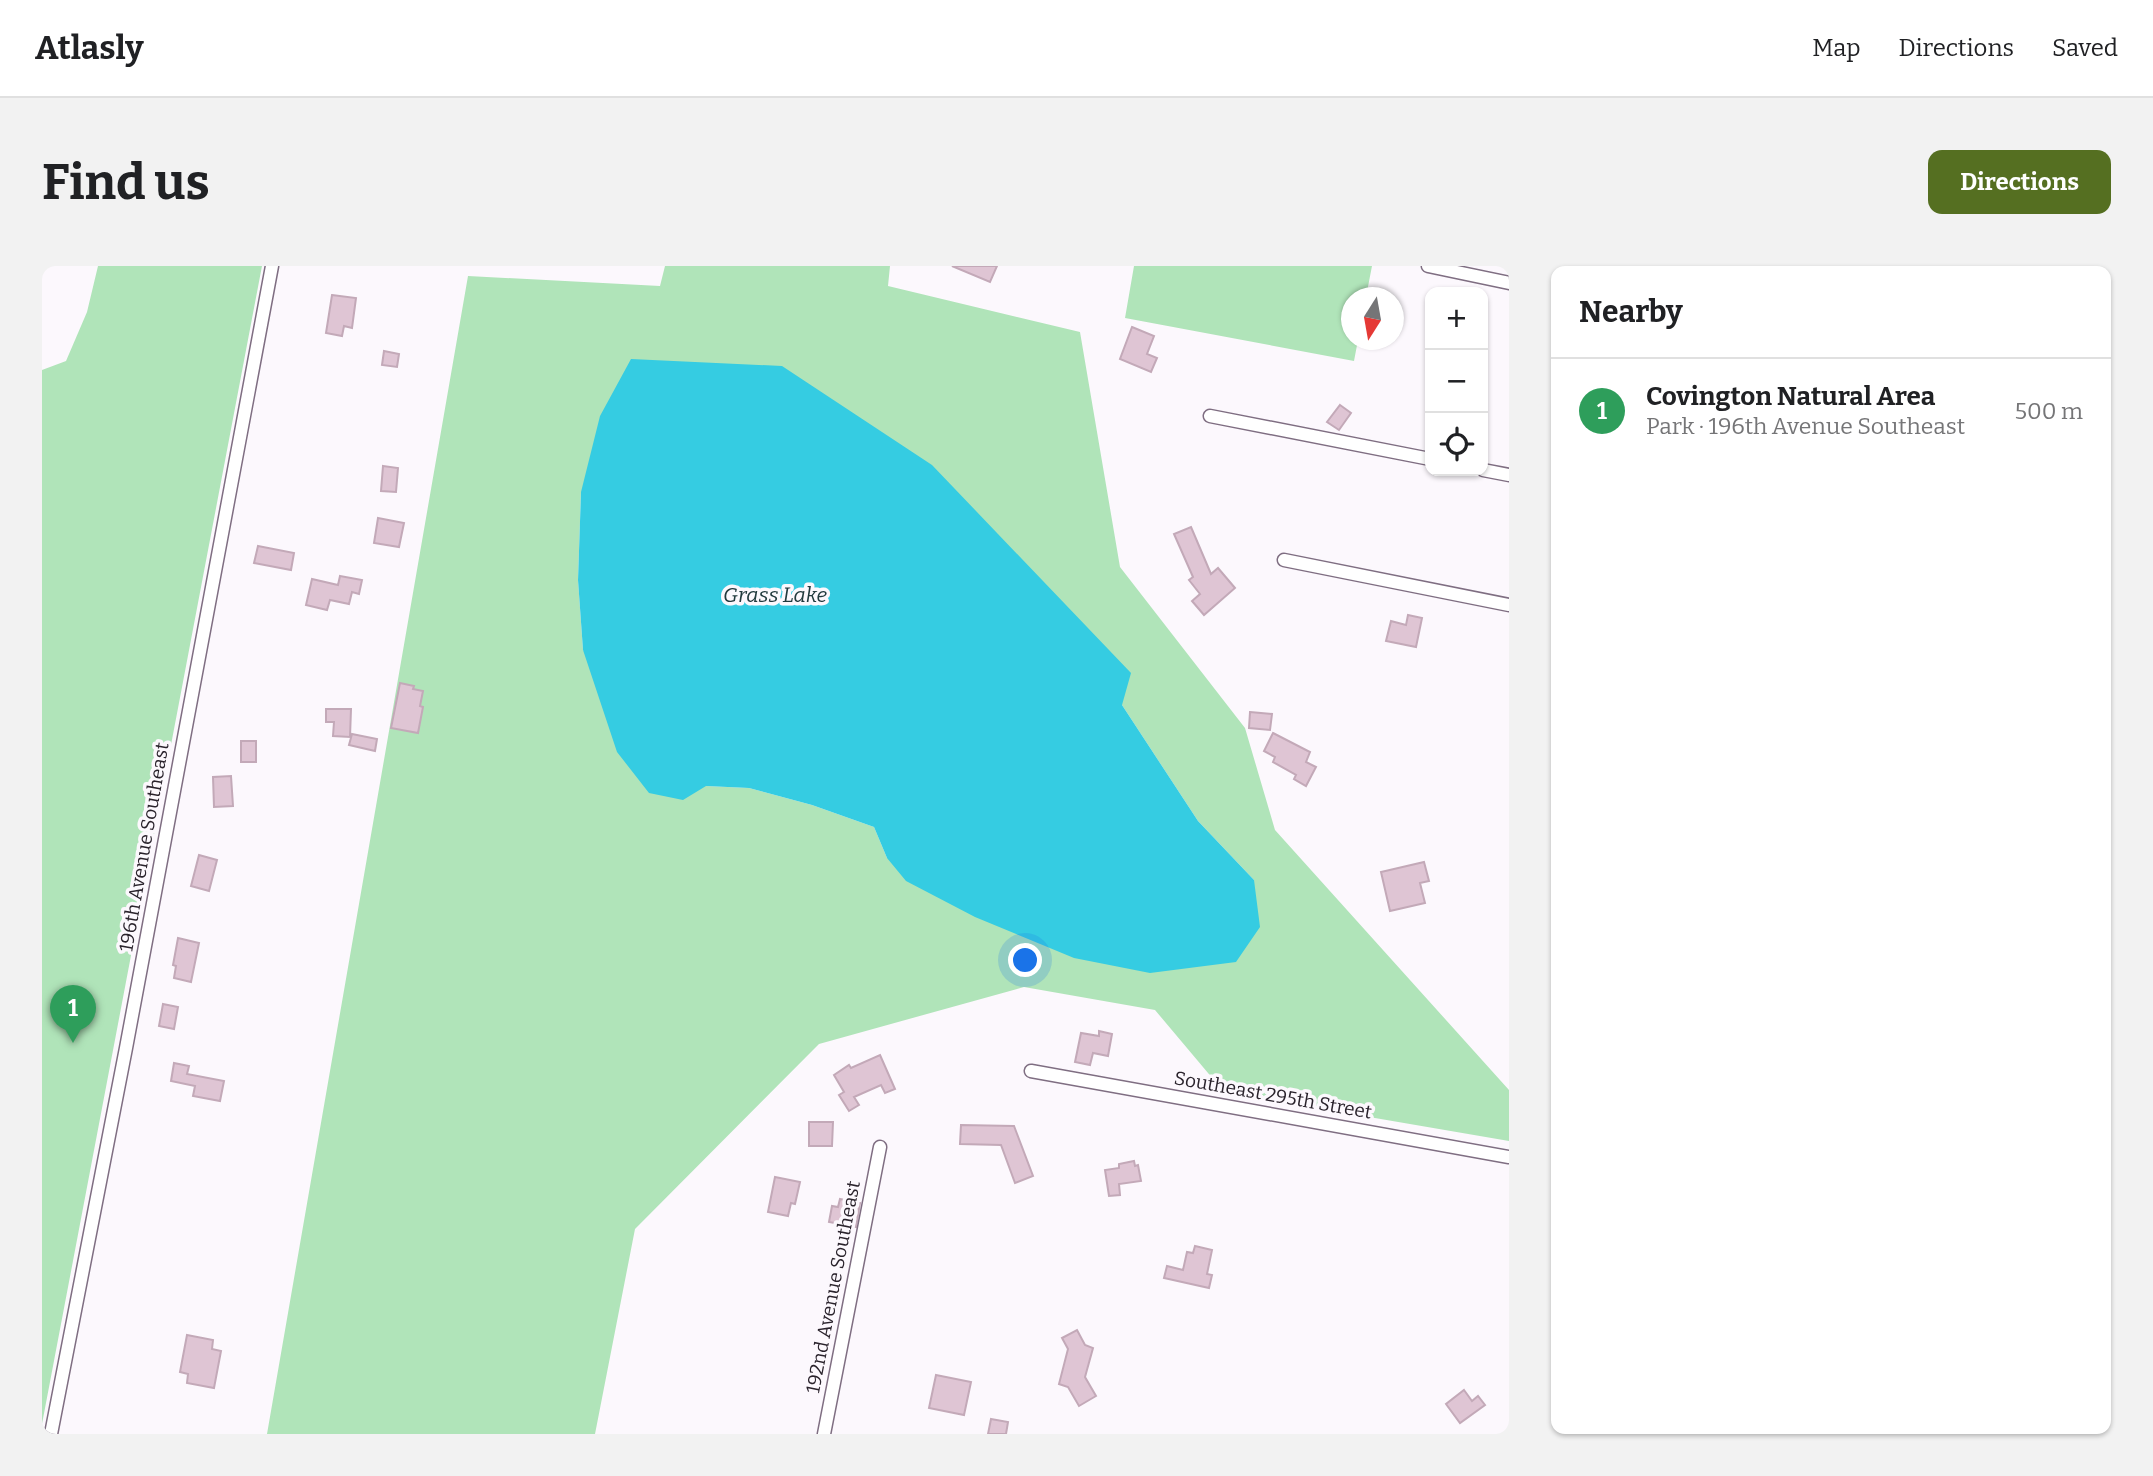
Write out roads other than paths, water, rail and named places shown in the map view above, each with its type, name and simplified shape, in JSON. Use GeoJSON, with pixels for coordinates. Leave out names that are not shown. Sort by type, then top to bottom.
{"type":"FeatureCollection","features":[{"type":"Feature","properties":{"kind":"street","name":"196th Avenue Southeast"},"geometry":{"type":"LineString","coordinates":[[51,1434],[127,1048],[272,266]]}},
{"type":"Feature","properties":{"kind":"street"},"geometry":{"type":"LineString","coordinates":[[1428,266],[1509,283]]}},
{"type":"Feature","properties":{"kind":"street"},"geometry":{"type":"LineString","coordinates":[[1210,416],[1425,458]]}},
{"type":"Feature","properties":{"kind":"street"},"geometry":{"type":"LineString","coordinates":[[1488,471],[1509,475]]}},
{"type":"Feature","properties":{"kind":"street"},"geometry":{"type":"LineString","coordinates":[[1284,560],[1509,605]]}},
{"type":"Feature","properties":{"kind":"street","name":"Southeast 295th Street"},"geometry":{"type":"LineString","coordinates":[[1031,1071],[1509,1157]]}},
{"type":"Feature","properties":{"kind":"street","name":"192nd Avenue Southeast"},"geometry":{"type":"LineString","coordinates":[[824,1434],[880,1147]]}},
{"type":"Feature","properties":{"kind":"water","name":"Grass Lake"},"geometry":{"type":"Polygon","coordinates":[[[631,359],[782,366],[932,465],[1131,673],[1122,705],[1198,821],[1254,880],[1260,927],[1236,962],[1150,973],[1074,958],[975,917],[906,881],[887,858],[874,827],[812,805],[749,788],[706,786],[683,800],[649,793],[617,752],[583,650],[578,580],[581,492],[600,416],[631,359]]]}},
{"type":"Feature","properties":{"kind":"place","name":"Covington Natural Area"},"geometry":{"type":"Point","coordinates":[73,1043]}}]}
